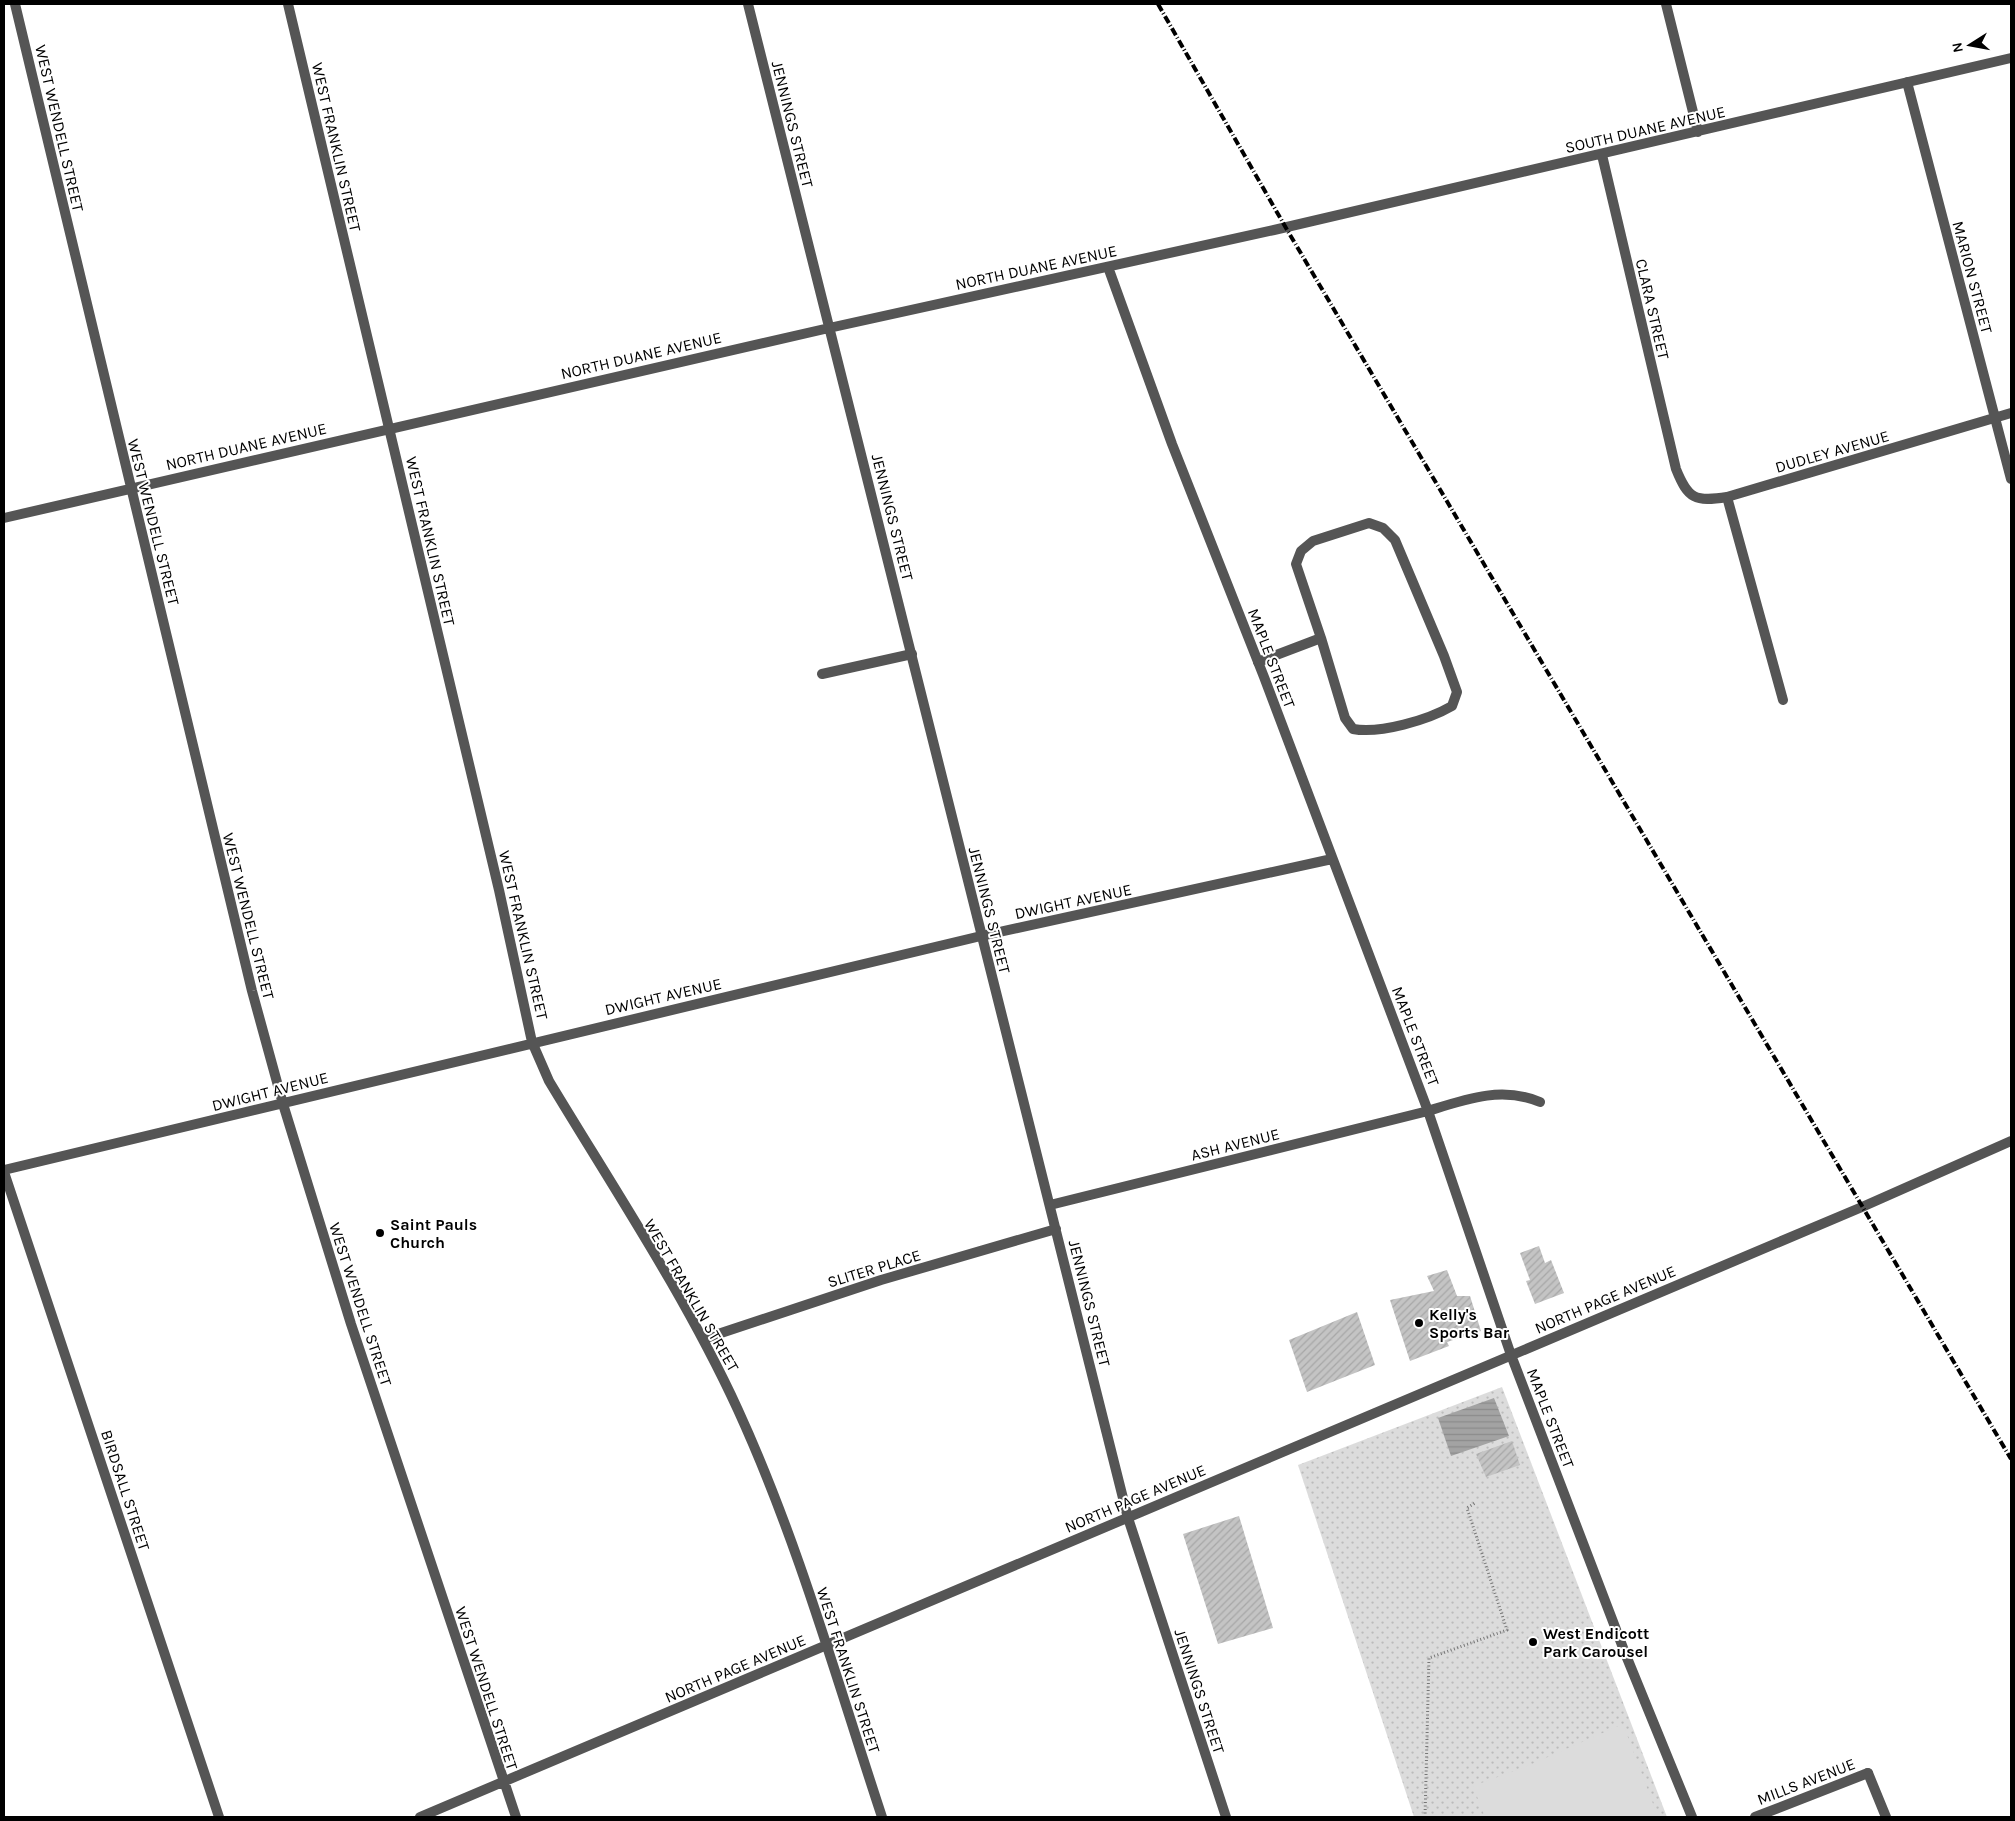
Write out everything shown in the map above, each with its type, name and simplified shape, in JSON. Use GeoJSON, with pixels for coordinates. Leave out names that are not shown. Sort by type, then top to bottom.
{"type":"FeatureCollection","features":[{"type":"Feature","properties":{"kind":"street","name":"WEST WENDELL STREET"},"geometry":{"type":"LineString","coordinates":[[15,4],[252,990],[283,1104],[350,1324],[516,1817]]}},
{"type":"Feature","properties":{"kind":"street","name":"WEST FRANKLIN STREET"},"geometry":{"type":"LineString","coordinates":[[288,4],[497,880],[532,1042],[549,1081],[703,1339],[738,1411],[786,1525],[882,1817]]}},
{"type":"Feature","properties":{"kind":"street","name":"JENNINGS STREET"},"geometry":{"type":"LineString","coordinates":[[748,4],[1128,1518],[1226,1817]]}},
{"type":"Feature","properties":{"kind":"street"},"geometry":{"type":"LineString","coordinates":[[1666,4],[1698,132]]}},
{"type":"Feature","properties":{"kind":"street","name":"SOUTH DUANE AVENUE"},"geometry":{"type":"LineString","coordinates":[[1286,228],[2011,58]]}},
{"type":"Feature","properties":{"kind":"street","name":"MARION STREET"},"geometry":{"type":"LineString","coordinates":[[1907,82],[2011,479]]}},
{"type":"Feature","properties":{"kind":"street","name":"CLARA STREET"},"geometry":{"type":"LineString","coordinates":[[1602,155],[1676,469]]}},
{"type":"Feature","properties":{"kind":"street","name":"NORTH DUANE AVENUE"},"geometry":{"type":"LineString","coordinates":[[4,518],[829,328],[1286,228]]}},
{"type":"Feature","properties":{"kind":"street","name":"MAPLE STREET"},"geometry":{"type":"LineString","coordinates":[[1108,267],[1172,444],[1258,662],[1428,1111],[1511,1355],[1625,1654],[1692,1817]]}},
{"type":"Feature","properties":{"kind":"street","name":"DUDLEY AVENUE"},"geometry":{"type":"LineString","coordinates":[[1676,469],[1684,489],[1693,497],[1710,500],[1727,498],[2011,413]]}},
{"type":"Feature","properties":{"kind":"street"},"geometry":{"type":"LineString","coordinates":[[1727,498],[1783,700]]}},
{"type":"Feature","properties":{"kind":"street"},"geometry":{"type":"LineString","coordinates":[[1369,523],[1383,528],[1396,540],[1444,656],[1457,692],[1452,706],[1435,716],[1367,731],[1353,729],[1345,718],[1321,638],[1296,564],[1301,552],[1313,541],[1369,523]]}},
{"type":"Feature","properties":{"kind":"street"},"geometry":{"type":"LineString","coordinates":[[1258,662],[1321,638]]}},
{"type":"Feature","properties":{"kind":"street"},"geometry":{"type":"LineString","coordinates":[[822,674],[912,654]]}},
{"type":"Feature","properties":{"kind":"street","name":"DWIGHT AVENUE"},"geometry":{"type":"LineString","coordinates":[[4,1171],[532,1042],[981,936],[1332,859]]}},
{"type":"Feature","properties":{"kind":"street","name":"ASH AVENUE"},"geometry":{"type":"LineString","coordinates":[[1050,1205],[1428,1111],[1478,1095],[1508,1094],[1526,1096],[1540,1102]]}},
{"type":"Feature","properties":{"kind":"street","name":"NORTH PAGE AVENUE"},"geometry":{"type":"LineString","coordinates":[[420,1817],[1862,1207],[2011,1141]]}},
{"type":"Feature","properties":{"kind":"street","name":"BIRDSALL STREET"},"geometry":{"type":"LineString","coordinates":[[4,1171],[219,1817]]}},
{"type":"Feature","properties":{"kind":"street","name":"SLITER PLACE"},"geometry":{"type":"LineString","coordinates":[[703,1339],[881,1280],[1056,1229]]}},
{"type":"Feature","properties":{"kind":"street","name":"MILLS AVENUE"},"geometry":{"type":"LineString","coordinates":[[1755,1817],[1868,1773],[1886,1817]]}},
{"type":"Feature","properties":{"kind":"path"},"geometry":{"type":"LineString","coordinates":[[1425,1817],[1429,1658],[1507,1630],[1467,1508],[1475,1503]]}},
{"type":"Feature","properties":{"kind":"shaded area"},"geometry":{"type":"Polygon","coordinates":[[[1502,1387],[1667,1817],[1414,1817],[1298,1465],[1502,1387]]]}},
{"type":"Feature","properties":{"kind":"shaded area"},"geometry":{"type":"Polygon","coordinates":[[[1494,1398],[1509,1436],[1451,1456],[1438,1418],[1494,1398]]]}},
{"type":"Feature","properties":{"kind":"shaded area"},"geometry":{"type":"Polygon","coordinates":[[[1623,1724],[1658,1817],[1485,1817],[1473,1786],[1525,1767],[1623,1724]]]}},
{"type":"Feature","properties":{"kind":"building"},"geometry":{"type":"Polygon","coordinates":[[[1539,1246],[1545,1263],[1551,1260],[1564,1293],[1535,1304],[1526,1281],[1530,1280],[1520,1253],[1539,1246]]]}},
{"type":"Feature","properties":{"kind":"building"},"geometry":{"type":"Polygon","coordinates":[[[1447,1270],[1457,1296],[1470,1296],[1481,1331],[1447,1342],[1449,1346],[1410,1361],[1390,1300],[1434,1291],[1427,1276],[1447,1270]]]}},
{"type":"Feature","properties":{"kind":"building"},"geometry":{"type":"Polygon","coordinates":[[[1357,1312],[1375,1365],[1307,1392],[1289,1340],[1357,1312]]]}},
{"type":"Feature","properties":{"kind":"building"},"geometry":{"type":"Polygon","coordinates":[[[1512,1441],[1520,1465],[1486,1477],[1476,1454],[1512,1441]]]}},
{"type":"Feature","properties":{"kind":"building"},"geometry":{"type":"Polygon","coordinates":[[[1239,1516],[1273,1628],[1218,1644],[1183,1534],[1239,1516]]]}},
{"type":"Feature","properties":{"kind":"railway"},"geometry":{"type":"LineString","coordinates":[[1158,4],[1286,228],[2011,1459]]}},
{"type":"Feature","properties":{"kind":"place","name":"Saint Pauls Church"},"geometry":{"type":"Point","coordinates":[380,1233]}},
{"type":"Feature","properties":{"kind":"place","name":"Kelly's Sports Bar"},"geometry":{"type":"Point","coordinates":[1419,1323]}},
{"type":"Feature","properties":{"kind":"place","name":"West Endicott Park Carousel"},"geometry":{"type":"Point","coordinates":[1533,1642]}}]}
